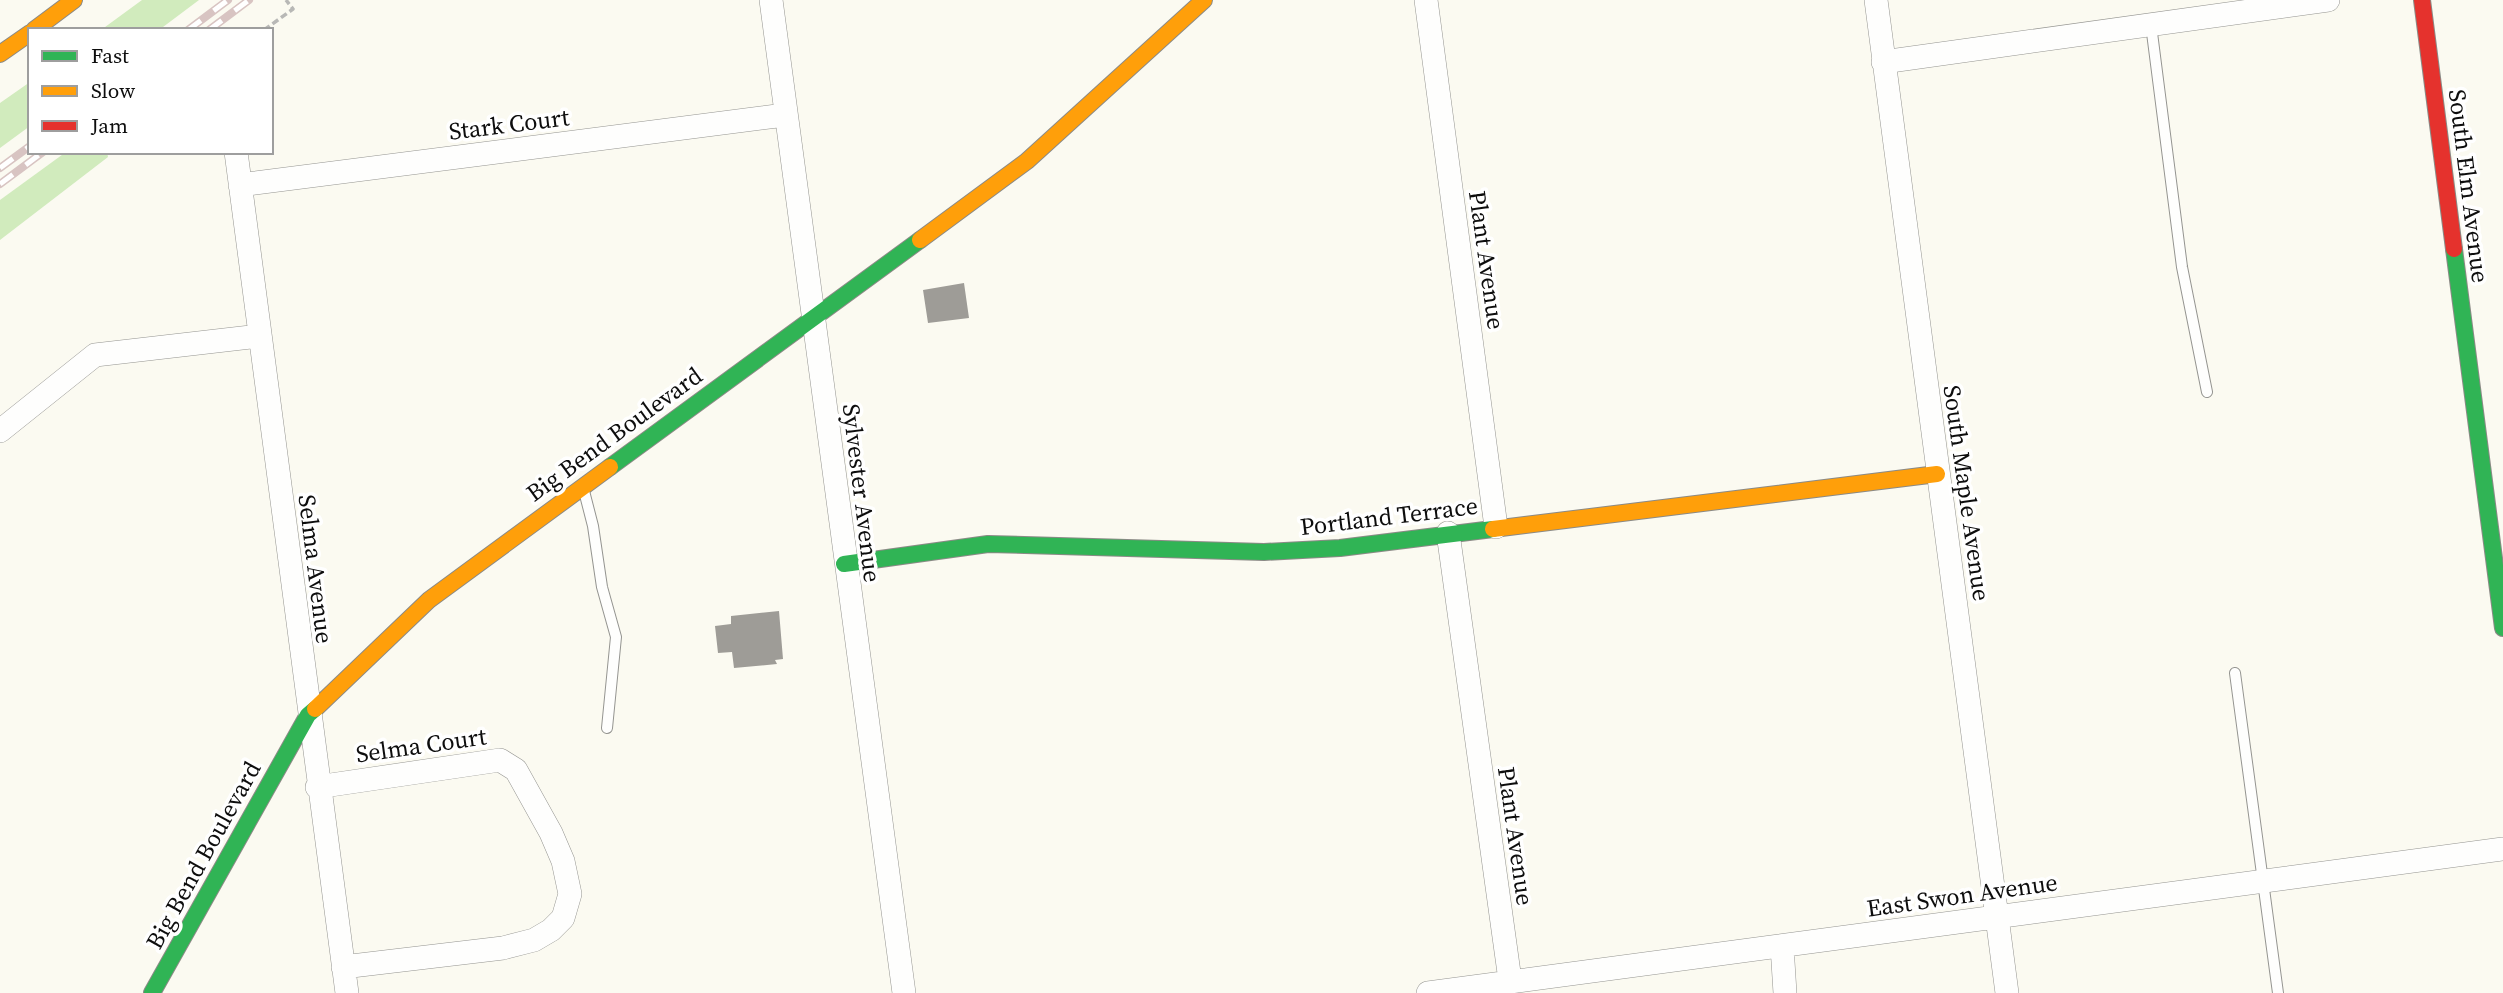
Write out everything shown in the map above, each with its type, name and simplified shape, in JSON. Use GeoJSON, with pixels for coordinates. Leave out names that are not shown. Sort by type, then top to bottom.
{"type":"FeatureCollection","features":[{"type":"Feature","properties":{"kind":"main road"},"geometry":{"type":"LineString","coordinates":[[36,28],[74,0]]}},
{"type":"Feature","properties":{"kind":"main road","name":"Big Bend Boulevard"},"geometry":{"type":"LineString","coordinates":[[152,993],[308,715],[429,600],[582,485],[1027,161],[1204,0]]}},
{"type":"Feature","properties":{"kind":"main road","name":"South Elm Avenue"},"geometry":{"type":"LineString","coordinates":[[2422,0],[2503,628]]}},
{"type":"Feature","properties":{"kind":"main road"},"geometry":{"type":"LineString","coordinates":[[0,54],[28,34]]}},
{"type":"Feature","properties":{"kind":"main road","name":"Portland Terrace"},"geometry":{"type":"LineString","coordinates":[[844,564],[988,544],[1034,543],[1264,552],[1340,548],[1937,474]]}},
{"type":"Feature","properties":{"kind":"street","name":"Sylvester Avenue"},"geometry":{"type":"LineString","coordinates":[[771,0],[844,564],[904,993]]}},
{"type":"Feature","properties":{"kind":"street","name":"Plant Avenue"},"geometry":{"type":"LineString","coordinates":[[1426,0],[1496,527]]}},
{"type":"Feature","properties":{"kind":"street","name":"South Maple Avenue"},"geometry":{"type":"LineString","coordinates":[[1876,0],[2007,993]]}},
{"type":"Feature","properties":{"kind":"street"},"geometry":{"type":"LineString","coordinates":[[1884,62],[2328,0]]}},
{"type":"Feature","properties":{"kind":"street","name":"Stark Court"},"geometry":{"type":"LineString","coordinates":[[240,185],[785,115]]}},
{"type":"Feature","properties":{"kind":"street","name":"Selma Avenue"},"geometry":{"type":"LineString","coordinates":[[236,154],[317,787],[347,993]]}},
{"type":"Feature","properties":{"kind":"street"},"geometry":{"type":"LineString","coordinates":[[0,431],[95,355],[259,336]]}},
{"type":"Feature","properties":{"kind":"street","name":"Plant Avenue"},"geometry":{"type":"LineString","coordinates":[[1448,533],[1510,980]]}},
{"type":"Feature","properties":{"kind":"street","name":"Selma Court"},"geometry":{"type":"LineString","coordinates":[[317,787],[500,760],[516,770],[551,832],[568,879],[569,906],[563,918],[551,930],[534,940],[503,948],[344,967]]}},
{"type":"Feature","properties":{"kind":"street","name":"East Swon Avenue"},"geometry":{"type":"LineString","coordinates":[[1441,992],[1510,980],[2503,849]]}},
{"type":"Feature","properties":{"kind":"street"},"geometry":{"type":"LineString","coordinates":[[1782,946],[1785,993]]}},
{"type":"Feature","properties":{"kind":"lane"},"geometry":{"type":"LineString","coordinates":[[2151,24],[2182,267],[2207,392]]}},
{"type":"Feature","properties":{"kind":"lane"},"geometry":{"type":"LineString","coordinates":[[582,485],[593,526],[602,587],[616,636],[607,728]]}},
{"type":"Feature","properties":{"kind":"lane"},"geometry":{"type":"LineString","coordinates":[[2235,673],[2278,993]]}},
{"type":"Feature","properties":{"kind":"path"},"geometry":{"type":"LineString","coordinates":[[267,28],[292,9],[286,0]]}},
{"type":"Feature","properties":{"kind":"green space"},"geometry":{"type":"Polygon","coordinates":[[[142,0],[199,0],[162,28],[104,28],[142,0]]]}},
{"type":"Feature","properties":{"kind":"green space"},"geometry":{"type":"Polygon","coordinates":[[[28,83],[28,127],[0,148],[0,103],[28,83]]]}},
{"type":"Feature","properties":{"kind":"green space"},"geometry":{"type":"Polygon","coordinates":[[[63,154],[107,154],[108,157],[0,240],[0,200],[63,154]]]}},
{"type":"Feature","properties":{"kind":"building"},"geometry":{"type":"Polygon","coordinates":[[[964,283],[969,318],[928,323],[923,290],[964,283]]]}},
{"type":"Feature","properties":{"kind":"building"},"geometry":{"type":"Polygon","coordinates":[[[779,611],[783,659],[775,660],[777,664],[734,668],[732,652],[718,653],[715,626],[731,624],[731,616],[779,611]]]}},
{"type":"Feature","properties":{"kind":"railway"},"geometry":{"type":"LineString","coordinates":[[191,28],[228,0]]}},
{"type":"Feature","properties":{"kind":"railway"},"geometry":{"type":"LineString","coordinates":[[212,28],[249,0]]}},
{"type":"Feature","properties":{"kind":"railway"},"geometry":{"type":"LineString","coordinates":[[0,168],[28,147]]}},
{"type":"Feature","properties":{"kind":"railway"},"geometry":{"type":"LineString","coordinates":[[0,184],[40,154]]}},
{"type":"Feature","properties":{"kind":"traffic: fast"},"geometry":{"type":"LineString","coordinates":[[610,467],[920,240]]}},
{"type":"Feature","properties":{"kind":"traffic: fast"},"geometry":{"type":"LineString","coordinates":[[2454,249],[2503,628]]}},
{"type":"Feature","properties":{"kind":"traffic: fast"},"geometry":{"type":"LineString","coordinates":[[844,564],[988,544],[1264,552],[1340,548],[1493,529]]}},
{"type":"Feature","properties":{"kind":"traffic: fast"},"geometry":{"type":"LineString","coordinates":[[152,993],[308,715],[315,709]]}},
{"type":"Feature","properties":{"kind":"traffic: slow"},"geometry":{"type":"LineString","coordinates":[[37,28],[74,0]]}},
{"type":"Feature","properties":{"kind":"traffic: slow"},"geometry":{"type":"LineString","coordinates":[[920,240],[1027,161],[1204,0]]}},
{"type":"Feature","properties":{"kind":"traffic: slow"},"geometry":{"type":"LineString","coordinates":[[0,54],[28,34]]}},
{"type":"Feature","properties":{"kind":"traffic: slow"},"geometry":{"type":"LineString","coordinates":[[315,709],[429,600],[610,467]]}},
{"type":"Feature","properties":{"kind":"traffic: slow"},"geometry":{"type":"LineString","coordinates":[[1493,529],[1937,474]]}},
{"type":"Feature","properties":{"kind":"traffic: jam"},"geometry":{"type":"LineString","coordinates":[[2422,0],[2454,249]]}}]}
